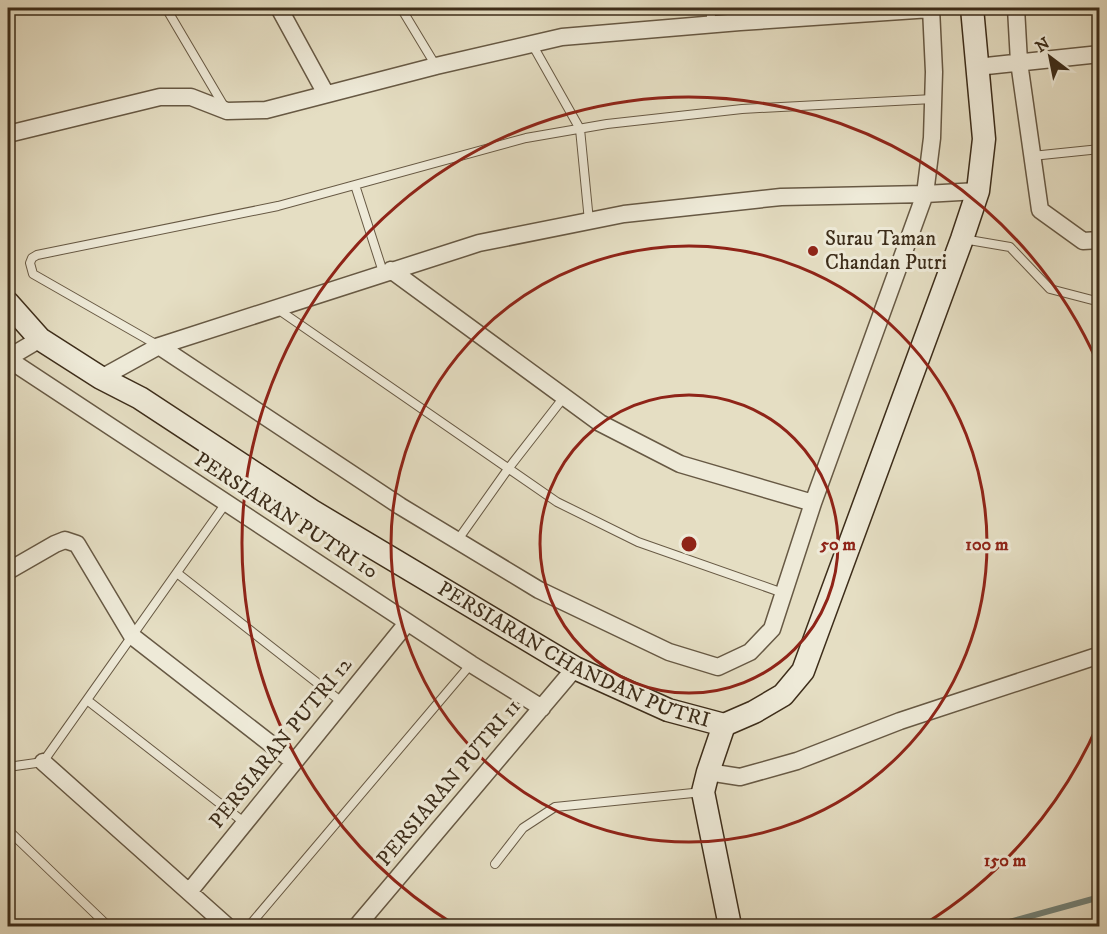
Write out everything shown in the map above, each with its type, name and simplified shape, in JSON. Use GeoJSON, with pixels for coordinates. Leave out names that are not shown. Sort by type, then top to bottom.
{"type":"FeatureCollection","features":[{"type":"Feature","properties":{"kind":"street"},"geometry":{"type":"LineString","coordinates":[[279,8],[326,94]]}},
{"type":"Feature","properties":{"kind":"street"},"geometry":{"type":"LineString","coordinates":[[8,134],[159,97],[191,97],[227,111],[266,110],[436,66],[562,37],[711,16],[931,8],[932,138],[925,194],[813,503],[772,629],[750,652],[718,667],[669,652],[539,591],[400,506],[159,346]]}},
{"type":"Feature","properties":{"kind":"street","name":"PERSIARAN CHANDAN PUTRI"},"geometry":{"type":"LineString","coordinates":[[8,303],[40,339],[101,378],[140,398],[312,511],[575,668],[668,710],[724,725],[754,712],[783,694],[803,671],[962,239],[978,191],[984,139],[972,8]]}},
{"type":"Feature","properties":{"kind":"street"},"geometry":{"type":"LineString","coordinates":[[1016,8],[1019,62],[1040,210],[1083,241],[1100,240]]}},
{"type":"Feature","properties":{"kind":"street"},"geometry":{"type":"LineString","coordinates":[[977,67],[1100,54]]}},
{"type":"Feature","properties":{"kind":"street"},"geometry":{"type":"LineString","coordinates":[[101,378],[159,346],[478,243],[624,214],[781,197],[978,191]]}},
{"type":"Feature","properties":{"kind":"street"},"geometry":{"type":"LineString","coordinates":[[387,271],[600,423],[680,464],[813,503]]}},
{"type":"Feature","properties":{"kind":"street"},"geometry":{"type":"LineString","coordinates":[[8,358],[40,339]]}},
{"type":"Feature","properties":{"kind":"street","name":"PERSIARAN PUTRI 10"},"geometry":{"type":"LineString","coordinates":[[8,358],[471,664],[542,708]]}},
{"type":"Feature","properties":{"kind":"street"},"geometry":{"type":"LineString","coordinates":[[8,571],[65,540],[77,544],[132,636],[294,762]]}},
{"type":"Feature","properties":{"kind":"street","name":"PERSIARAN PUTRI 12"},"geometry":{"type":"LineString","coordinates":[[189,892],[407,622]]}},
{"type":"Feature","properties":{"kind":"street"},"geometry":{"type":"LineString","coordinates":[[706,782],[740,777],[797,761],[900,721],[1100,655]]}},
{"type":"Feature","properties":{"kind":"street","name":"PERSIARAN PUTRI 11"},"geometry":{"type":"LineString","coordinates":[[357,927],[575,668]]}},
{"type":"Feature","properties":{"kind":"street"},"geometry":{"type":"LineString","coordinates":[[724,725],[706,782],[730,927]]}},
{"type":"Feature","properties":{"kind":"street"},"geometry":{"type":"LineString","coordinates":[[43,762],[227,927]]}},
{"type":"Feature","properties":{"kind":"lane"},"geometry":{"type":"LineString","coordinates":[[166,8],[227,111]]}},
{"type":"Feature","properties":{"kind":"lane"},"geometry":{"type":"LineString","coordinates":[[401,8],[436,66]]}},
{"type":"Feature","properties":{"kind":"lane"},"geometry":{"type":"LineString","coordinates":[[532,44],[580,129],[589,221]]}},
{"type":"Feature","properties":{"kind":"lane"},"geometry":{"type":"LineString","coordinates":[[159,346],[33,274],[30,271],[32,258],[37,255],[278,206],[526,138],[607,124],[742,110],[933,99]]}},
{"type":"Feature","properties":{"kind":"lane"},"geometry":{"type":"LineString","coordinates":[[1032,156],[1100,149]]}},
{"type":"Feature","properties":{"kind":"lane"},"geometry":{"type":"LineString","coordinates":[[355,185],[387,271]]}},
{"type":"Feature","properties":{"kind":"lane"},"geometry":{"type":"LineString","coordinates":[[962,239],[1010,248],[1050,289],[1100,302]]}},
{"type":"Feature","properties":{"kind":"lane"},"geometry":{"type":"LineString","coordinates":[[275,308],[557,502],[638,542],[783,593]]}},
{"type":"Feature","properties":{"kind":"lane"},"geometry":{"type":"LineString","coordinates":[[457,541],[508,469],[564,397]]}},
{"type":"Feature","properties":{"kind":"lane"},"geometry":{"type":"LineString","coordinates":[[8,767],[43,762],[226,503]]}},
{"type":"Feature","properties":{"kind":"lane"},"geometry":{"type":"LineString","coordinates":[[177,573],[343,703]]}},
{"type":"Feature","properties":{"kind":"lane"},"geometry":{"type":"LineString","coordinates":[[249,927],[471,664]]}},
{"type":"Feature","properties":{"kind":"lane"},"geometry":{"type":"LineString","coordinates":[[87,700],[245,823]]}},
{"type":"Feature","properties":{"kind":"lane"},"geometry":{"type":"LineString","coordinates":[[495,864],[523,828],[555,807],[706,782]]}},
{"type":"Feature","properties":{"kind":"lane"},"geometry":{"type":"LineString","coordinates":[[8,830],[108,927]]}},
{"type":"Feature","properties":{"kind":"waterway"},"geometry":{"type":"LineString","coordinates":[[995,926],[1100,897]]}},
{"type":"Feature","properties":{"kind":"place","name":"Surau Taman Chandan Putri"},"geometry":{"type":"Point","coordinates":[813,251]}}]}
